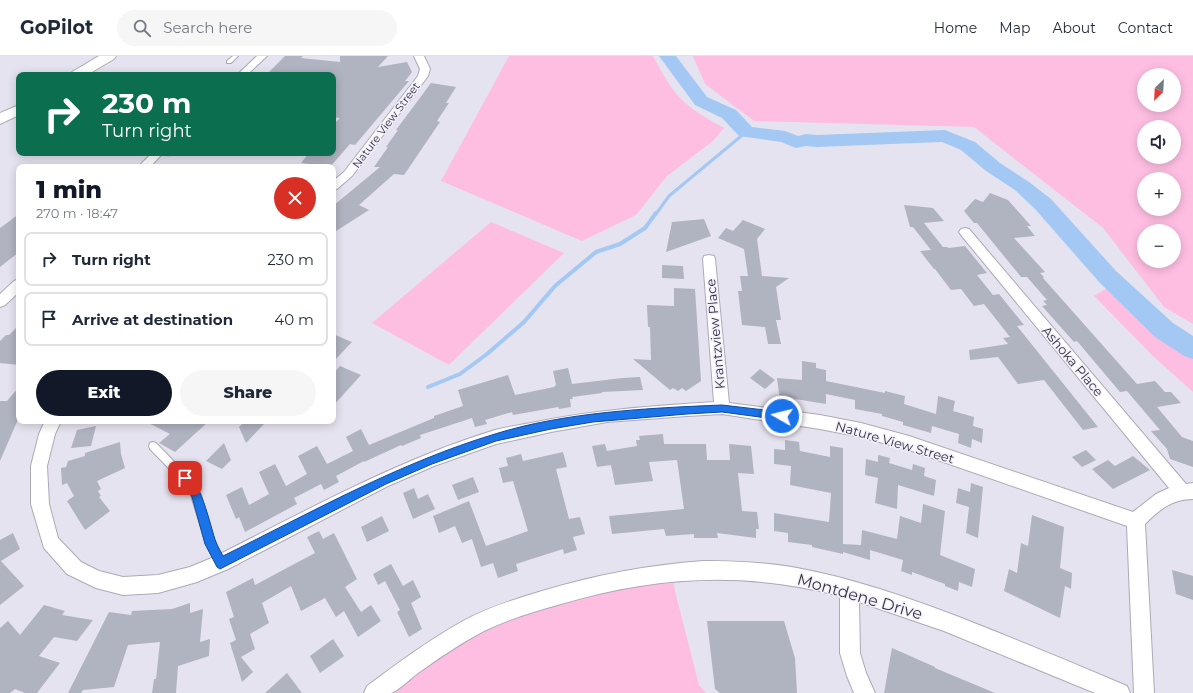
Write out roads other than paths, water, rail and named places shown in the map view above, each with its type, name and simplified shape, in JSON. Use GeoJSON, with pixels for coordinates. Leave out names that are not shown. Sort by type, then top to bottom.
{"type":"FeatureCollection","features":[{"type":"Feature","properties":{"kind":"street"},"geometry":{"type":"LineString","coordinates":[[82,72],[109,56]]}},
{"type":"Feature","properties":{"kind":"street"},"geometry":{"type":"LineString","coordinates":[[245,72],[262,56]]}},
{"type":"Feature","properties":{"kind":"street","name":"Nature View Street"},"geometry":{"type":"LineString","coordinates":[[336,185],[348,174],[423,76],[425,69],[419,56]]}},
{"type":"Feature","properties":{"kind":"street"},"geometry":{"type":"LineString","coordinates":[[0,119],[16,111]]}},
{"type":"Feature","properties":{"kind":"street"},"geometry":{"type":"LineString","coordinates":[[147,164],[155,156]]}},
{"type":"Feature","properties":{"kind":"street","name":"Ashoka Place"},"geometry":{"type":"LineString","coordinates":[[965,232],[1187,491]]}},
{"type":"Feature","properties":{"kind":"street","name":"Krantzview Place"},"geometry":{"type":"LineString","coordinates":[[709,259],[722,408]]}},
{"type":"Feature","properties":{"kind":"street"},"geometry":{"type":"LineString","coordinates":[[0,302],[16,287]]}},
{"type":"Feature","properties":{"kind":"street","name":"Nature View Street"},"geometry":{"type":"LineString","coordinates":[[52,424],[47,434],[39,466],[40,504],[50,542],[74,568],[96,579],[123,586],[158,584],[190,576],[220,563],[382,481],[428,461],[496,437],[551,425],[607,416],[722,408],[820,422],[861,430],[916,446],[1136,521]]}},
{"type":"Feature","properties":{"kind":"street"},"geometry":{"type":"LineString","coordinates":[[1144,693],[1136,521],[1157,502],[1187,491]]}},
{"type":"Feature","properties":{"kind":"street","name":"Montdene Drive"},"geometry":{"type":"LineString","coordinates":[[374,693],[420,659],[471,628],[523,606],[575,590],[624,579],[690,570],[739,570],[796,577],[848,589],[909,608],[1120,693]]}},
{"type":"Feature","properties":{"kind":"street"},"geometry":{"type":"LineString","coordinates":[[848,589],[850,653],[857,676],[865,693]]}},
{"type":"Feature","properties":{"kind":"lane"},"geometry":{"type":"LineString","coordinates":[[229,62],[236,56]]}},
{"type":"Feature","properties":{"kind":"lane"},"geometry":{"type":"LineString","coordinates":[[153,446],[192,486],[211,544],[220,563]]}},
{"type":"Feature","properties":{"kind":"waterway"},"geometry":{"type":"LineString","coordinates":[[667,56],[701,101],[729,114],[746,132],[785,137],[796,142],[806,140],[817,141],[945,136],[968,146],[993,167],[1022,186],[1043,204],[1108,277],[1164,330],[1193,349]]}},
{"type":"Feature","properties":{"kind":"waterway"},"geometry":{"type":"LineString","coordinates":[[656,214],[669,196],[746,132]]}},
{"type":"Feature","properties":{"kind":"waterway"},"geometry":{"type":"LineString","coordinates":[[428,387],[460,374],[487,354],[524,322],[555,286],[596,252],[620,244],[645,228],[656,213]]}}]}
